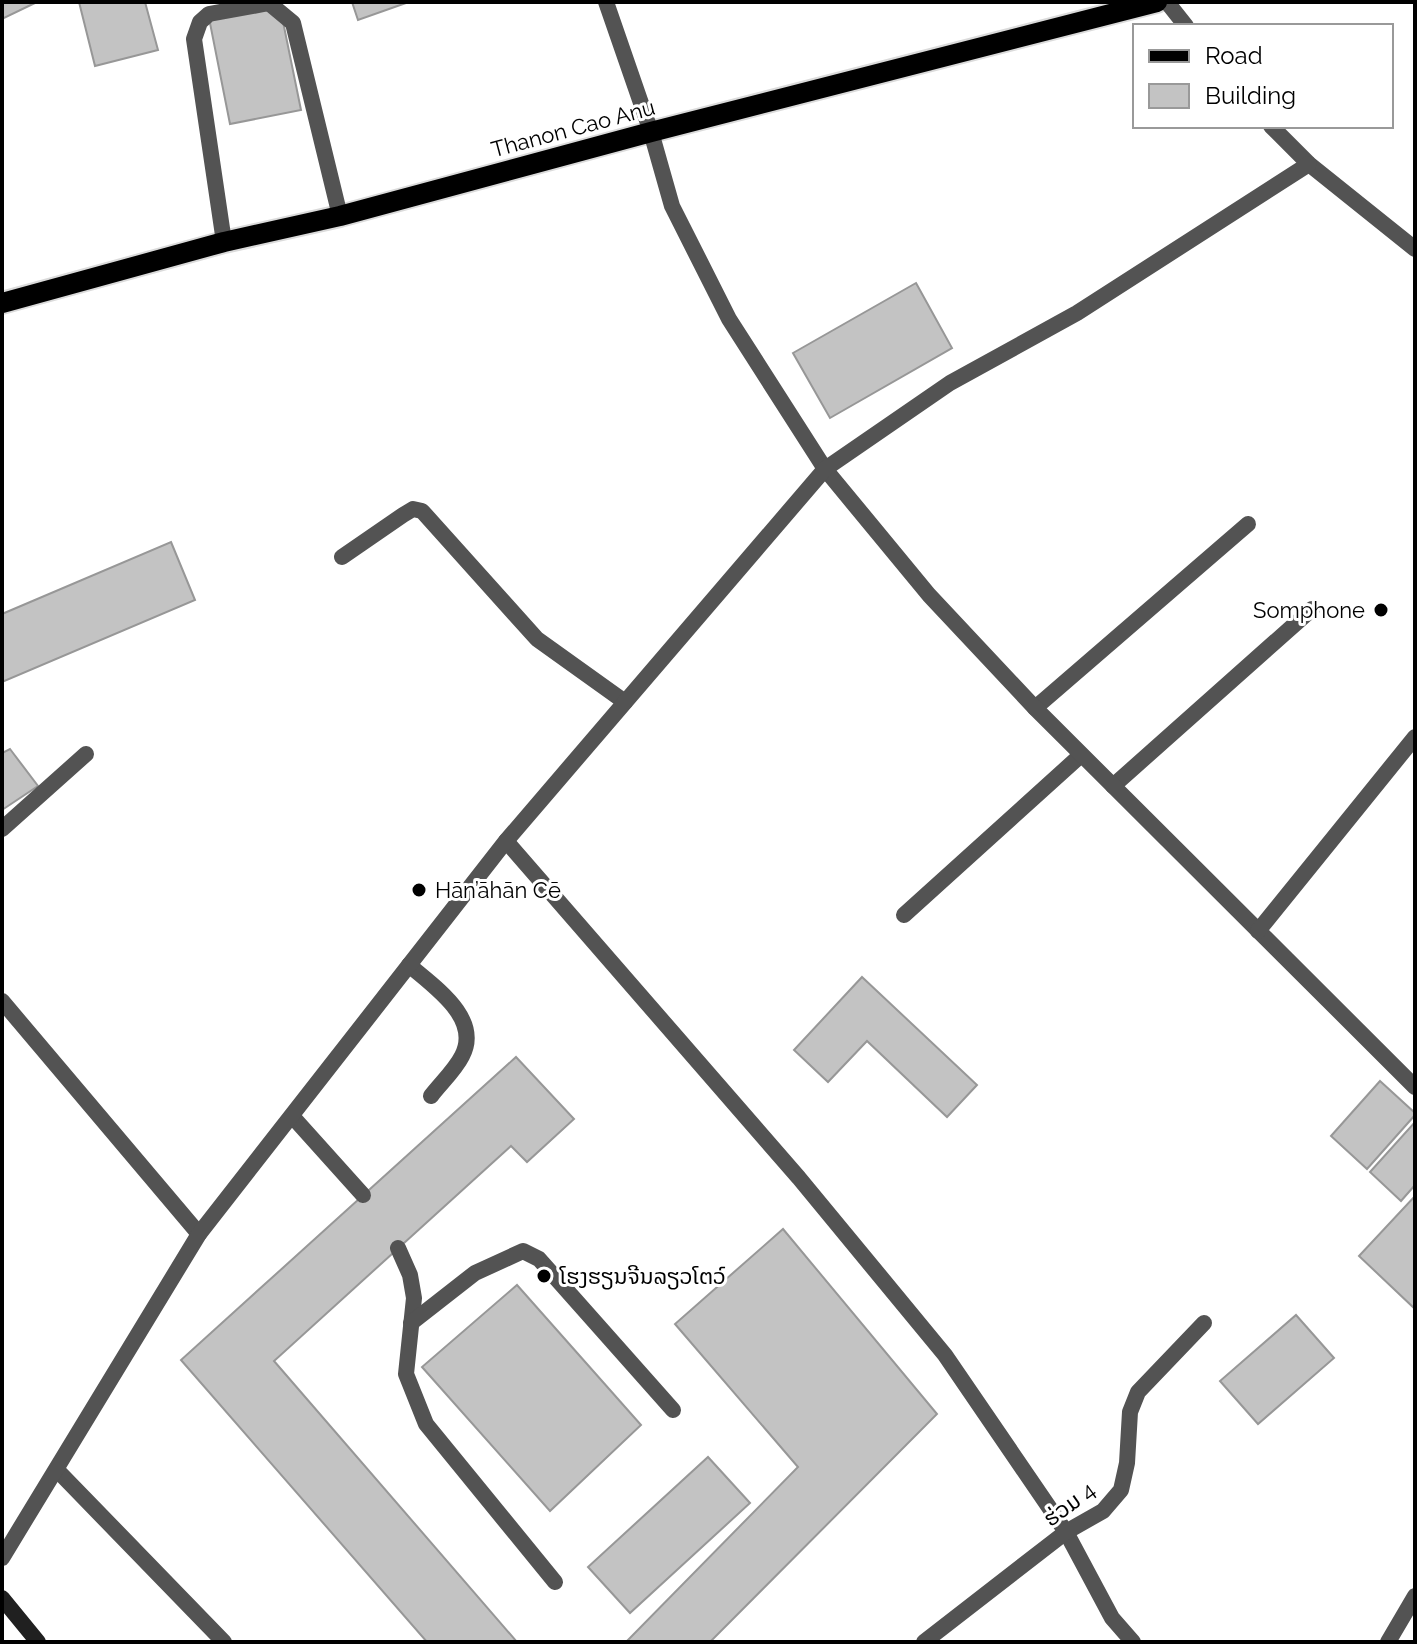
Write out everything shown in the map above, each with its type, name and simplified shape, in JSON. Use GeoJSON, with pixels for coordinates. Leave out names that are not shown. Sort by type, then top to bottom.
{"type":"FeatureCollection","features":[{"type":"Feature","properties":{"kind":"main road","name":"Thanon Cao Anu"},"geometry":{"type":"LineString","coordinates":[[2,303],[224,242],[340,216],[651,132],[1157,2]]}},
{"type":"Feature","properties":{"kind":"main road"},"geometry":{"type":"LineString","coordinates":[[2,1598],[38,1642]]}},
{"type":"Feature","properties":{"kind":"street"},"geometry":{"type":"LineString","coordinates":[[606,2],[651,132],[672,206],[729,319],[825,469],[929,595],[1035,708],[1415,1087]]}},
{"type":"Feature","properties":{"kind":"street"},"geometry":{"type":"LineString","coordinates":[[1167,2],[1184,24]]}},
{"type":"Feature","properties":{"kind":"street"},"geometry":{"type":"LineString","coordinates":[[224,242],[194,39],[200,22],[209,14],[269,3],[293,23],[340,216]]}},
{"type":"Feature","properties":{"kind":"street"},"geometry":{"type":"LineString","coordinates":[[1273,128],[1309,164],[1415,249]]}},
{"type":"Feature","properties":{"kind":"street"},"geometry":{"type":"LineString","coordinates":[[2,1558],[199,1234],[506,841],[825,469],[950,383],[1077,313],[1309,164]]}},
{"type":"Feature","properties":{"kind":"street"},"geometry":{"type":"LineString","coordinates":[[342,557],[413,509],[422,511],[537,639],[625,702]]}},
{"type":"Feature","properties":{"kind":"street"},"geometry":{"type":"LineString","coordinates":[[1035,708],[1248,524]]}},
{"type":"Feature","properties":{"kind":"street"},"geometry":{"type":"LineString","coordinates":[[1113,786],[1312,609]]}},
{"type":"Feature","properties":{"kind":"street"},"geometry":{"type":"LineString","coordinates":[[1258,931],[1415,737]]}},
{"type":"Feature","properties":{"kind":"street"},"geometry":{"type":"LineString","coordinates":[[2,829],[86,754]]}},
{"type":"Feature","properties":{"kind":"street"},"geometry":{"type":"LineString","coordinates":[[904,915],[1081,755]]}},
{"type":"Feature","properties":{"kind":"street"},"geometry":{"type":"LineString","coordinates":[[506,841],[799,1178],[945,1355],[1066,1532],[1112,1618],[1133,1642]]}},
{"type":"Feature","properties":{"kind":"street"},"geometry":{"type":"LineString","coordinates":[[409,965],[454,1006],[464,1022],[467,1037],[463,1055],[431,1096]]}},
{"type":"Feature","properties":{"kind":"street"},"geometry":{"type":"LineString","coordinates":[[2,1001],[199,1234]]}},
{"type":"Feature","properties":{"kind":"street"},"geometry":{"type":"LineString","coordinates":[[292,1116],[363,1195]]}},
{"type":"Feature","properties":{"kind":"street"},"geometry":{"type":"LineString","coordinates":[[398,1248],[410,1275],[414,1298],[406,1374],[426,1424],[555,1582]]}},
{"type":"Feature","properties":{"kind":"street"},"geometry":{"type":"LineString","coordinates":[[411,1323],[475,1273],[523,1251],[539,1259],[673,1410]]}},
{"type":"Feature","properties":{"kind":"street","name":"ຮ່ວມ 4"},"geometry":{"type":"LineString","coordinates":[[924,1642],[1066,1532],[1103,1511],[1121,1490],[1127,1463],[1130,1412],[1138,1392],[1204,1323]]}},
{"type":"Feature","properties":{"kind":"street"},"geometry":{"type":"LineString","coordinates":[[57,1470],[224,1642]]}},
{"type":"Feature","properties":{"kind":"street"},"geometry":{"type":"LineString","coordinates":[[1388,1642],[1415,1596]]}},
{"type":"Feature","properties":{"kind":"building"},"geometry":{"type":"Polygon","coordinates":[[[2,2],[37,2],[2,19],[2,2]]]}},
{"type":"Feature","properties":{"kind":"building"},"geometry":{"type":"Polygon","coordinates":[[[79,2],[145,2],[158,50],[95,66],[79,2]]]}},
{"type":"Feature","properties":{"kind":"building"},"geometry":{"type":"Polygon","coordinates":[[[279,2],[301,110],[230,124],[207,8],[279,2]]]}},
{"type":"Feature","properties":{"kind":"building"},"geometry":{"type":"Polygon","coordinates":[[[352,2],[406,2],[406,3],[358,20],[352,2]]]}},
{"type":"Feature","properties":{"kind":"building"},"geometry":{"type":"Polygon","coordinates":[[[916,283],[952,348],[830,418],[793,353],[916,283]]]}},
{"type":"Feature","properties":{"kind":"building"},"geometry":{"type":"Polygon","coordinates":[[[171,542],[195,600],[2,682],[2,614],[171,542]]]}},
{"type":"Feature","properties":{"kind":"building"},"geometry":{"type":"Polygon","coordinates":[[[10,749],[38,786],[2,810],[2,753],[10,749]]]}},
{"type":"Feature","properties":{"kind":"building"},"geometry":{"type":"Polygon","coordinates":[[[862,977],[977,1085],[947,1117],[867,1041],[828,1082],[794,1050],[862,977]]]}},
{"type":"Feature","properties":{"kind":"building"},"geometry":{"type":"Polygon","coordinates":[[[516,1057],[574,1119],[527,1162],[511,1146],[274,1361],[517,1642],[427,1642],[181,1360],[516,1057]]]}},
{"type":"Feature","properties":{"kind":"building"},"geometry":{"type":"Polygon","coordinates":[[[1380,1081],[1415,1115],[1367,1169],[1331,1136],[1380,1081]]]}},
{"type":"Feature","properties":{"kind":"building"},"geometry":{"type":"Polygon","coordinates":[[[1415,1122],[1415,1185],[1401,1201],[1370,1172],[1415,1122]]]}},
{"type":"Feature","properties":{"kind":"building"},"geometry":{"type":"Polygon","coordinates":[[[1415,1196],[1415,1307],[1414,1308],[1359,1256],[1415,1196]]]}},
{"type":"Feature","properties":{"kind":"building"},"geometry":{"type":"Polygon","coordinates":[[[783,1229],[937,1414],[710,1642],[626,1642],[798,1467],[675,1324],[783,1229]]]}},
{"type":"Feature","properties":{"kind":"building"},"geometry":{"type":"Polygon","coordinates":[[[517,1285],[641,1425],[550,1511],[422,1367],[517,1285]]]}},
{"type":"Feature","properties":{"kind":"building"},"geometry":{"type":"Polygon","coordinates":[[[1296,1315],[1334,1358],[1258,1424],[1220,1381],[1296,1315]]]}},
{"type":"Feature","properties":{"kind":"building"},"geometry":{"type":"Polygon","coordinates":[[[708,1457],[750,1503],[630,1613],[588,1567],[708,1457]]]}},
{"type":"Feature","properties":{"kind":"place","name":"Somphone"},"geometry":{"type":"Point","coordinates":[1381,610]}},
{"type":"Feature","properties":{"kind":"place","name":"Hān’āhān Cē"},"geometry":{"type":"Point","coordinates":[419,890]}},
{"type":"Feature","properties":{"kind":"place","name":"ໂຮງຮຽນຈີນລຽວໂຕວ໌"},"geometry":{"type":"Point","coordinates":[544,1276]}}]}
